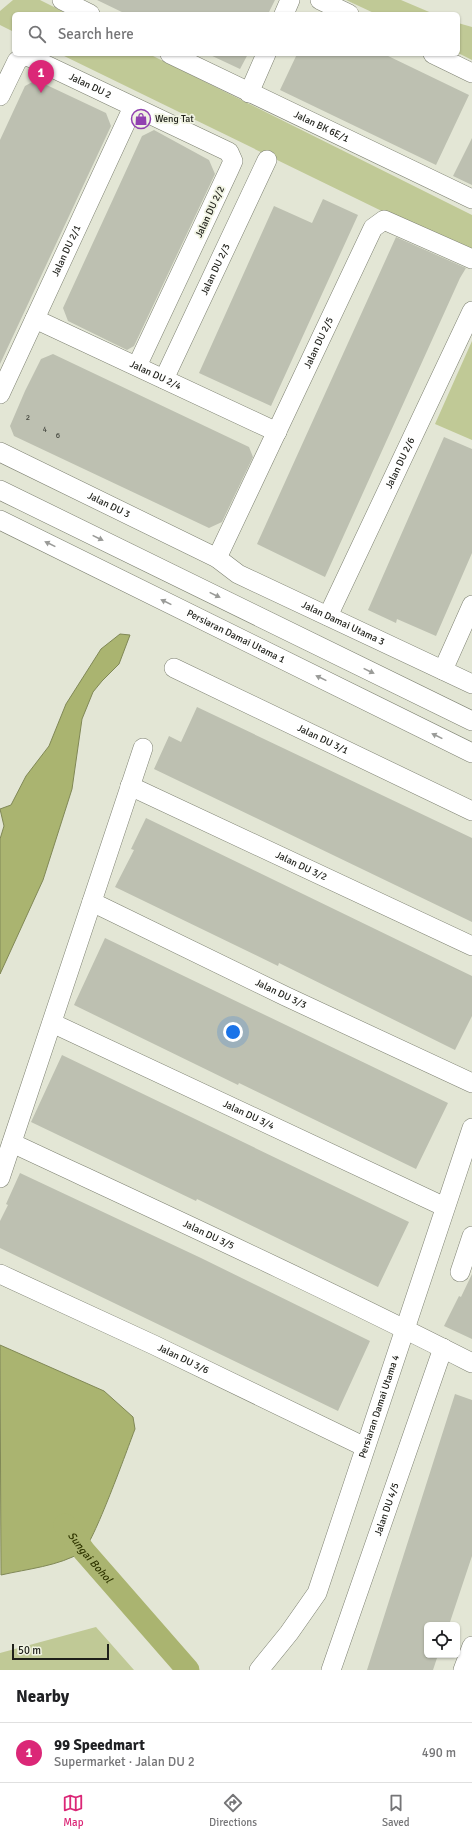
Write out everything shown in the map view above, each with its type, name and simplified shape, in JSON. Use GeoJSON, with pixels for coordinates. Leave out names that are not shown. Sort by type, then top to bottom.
{"type":"FeatureCollection","features":[{"type":"Feature","properties":{"kind":"street"},"geometry":{"type":"LineString","coordinates":[[62,0],[86,12]]}},
{"type":"Feature","properties":{"kind":"street"},"geometry":{"type":"LineString","coordinates":[[285,12],[290,0]]}},
{"type":"Feature","properties":{"kind":"street"},"geometry":{"type":"LineString","coordinates":[[320,0],[345,12]]}},
{"type":"Feature","properties":{"kind":"street","name":"Jalan DU 2"},"geometry":{"type":"LineString","coordinates":[[0,96],[17,61],[25,56],[133,107]]}},
{"type":"Feature","properties":{"kind":"street","name":"Jalan BK 6E/1"},"geometry":{"type":"LineString","coordinates":[[174,56],[472,199]]}},
{"type":"Feature","properties":{"kind":"street"},"geometry":{"type":"LineString","coordinates":[[249,93],[265,56]]}},
{"type":"Feature","properties":{"kind":"street"},"geometry":{"type":"LineString","coordinates":[[437,56],[472,73]]}},
{"type":"Feature","properties":{"kind":"street","name":"Jalan DU 2/1"},"geometry":{"type":"LineString","coordinates":[[0,394],[133,107]]}},
{"type":"Feature","properties":{"kind":"street","name":"Jalan DU 2/2"},"geometry":{"type":"LineString","coordinates":[[133,107],[229,152],[233,162],[137,366]]}},
{"type":"Feature","properties":{"kind":"street","name":"Jalan DU 2/3"},"geometry":{"type":"LineString","coordinates":[[164,379],[267,160]]}},
{"type":"Feature","properties":{"kind":"street","name":"Jalan DU 2/5"},"geometry":{"type":"LineString","coordinates":[[217,558],[373,228],[384,220],[472,259]]}},
{"type":"Feature","properties":{"kind":"street","name":"Jalan DU 2/6"},"geometry":{"type":"LineString","coordinates":[[328,616],[472,311]]}},
{"type":"Feature","properties":{"kind":"street","name":"Jalan DU 2/4"},"geometry":{"type":"LineString","coordinates":[[35,319],[277,432]]}},
{"type":"Feature","properties":{"kind":"street","name":"Jalan DU 3"},"geometry":{"type":"LineString","coordinates":[[0,452],[217,558]]}},
{"type":"Feature","properties":{"kind":"street"},"geometry":{"type":"LineString","coordinates":[[0,490],[472,721]]}},
{"type":"Feature","properties":{"kind":"street","name":"Persiaran Damai Utama 1"},"geometry":{"type":"LineString","coordinates":[[0,520],[472,753]]}},
{"type":"Feature","properties":{"kind":"street","name":"Jalan Damai Utama 3"},"geometry":{"type":"LineString","coordinates":[[217,558],[238,574],[472,684]]}},
{"type":"Feature","properties":{"kind":"street"},"geometry":{"type":"LineString","coordinates":[[443,670],[472,605]]}},
{"type":"Feature","properties":{"kind":"street","name":"Jalan DU 3/1"},"geometry":{"type":"LineString","coordinates":[[174,668],[472,812]]}},
{"type":"Feature","properties":{"kind":"street"},"geometry":{"type":"LineString","coordinates":[[0,1178],[143,748]]}},
{"type":"Feature","properties":{"kind":"street","name":"Jalan DU 3/2"},"geometry":{"type":"LineString","coordinates":[[130,786],[472,946]]}},
{"type":"Feature","properties":{"kind":"street","name":"Jalan DU 3/3"},"geometry":{"type":"LineString","coordinates":[[92,902],[286,996],[472,1082]]}},
{"type":"Feature","properties":{"kind":"street","name":"Jalan DU 3/4"},"geometry":{"type":"LineString","coordinates":[[52,1023],[445,1207]]}},
{"type":"Feature","properties":{"kind":"street","name":"Persiaran Damai Utama 4"},"geometry":{"type":"LineString","coordinates":[[259,1670],[289,1633],[317,1593],[472,1128]]}},
{"type":"Feature","properties":{"kind":"street","name":"Jalan DU 3/5"},"geometry":{"type":"LineString","coordinates":[[12,1143],[404,1329],[472,1363]]}},
{"type":"Feature","properties":{"kind":"street"},"geometry":{"type":"LineString","coordinates":[[460,1272],[472,1236]]}},
{"type":"Feature","properties":{"kind":"street","name":"Jalan DU 3/6"},"geometry":{"type":"LineString","coordinates":[[0,1274],[154,1345],[365,1447]]}},
{"type":"Feature","properties":{"kind":"street","name":"Jalan DU 4/5"},"geometry":{"type":"LineString","coordinates":[[332,1670],[443,1348]]}},
{"type":"Feature","properties":{"kind":"street"},"geometry":{"type":"LineString","coordinates":[[463,1670],[472,1646]]}},
{"type":"Feature","properties":{"kind":"shaded area"},"geometry":{"type":"Polygon","coordinates":[[[13,0],[40,0],[64,12],[12,12],[12,31],[0,25],[0,11],[13,0]]]}},
{"type":"Feature","properties":{"kind":"shaded area"},"geometry":{"type":"Polygon","coordinates":[[[346,0],[401,0],[429,12],[372,12],[346,0]]]}},
{"type":"Feature","properties":{"kind":"shaded area"},"geometry":{"type":"Polygon","coordinates":[[[460,24],[472,27],[472,60],[460,54],[460,24]]]}},
{"type":"Feature","properties":{"kind":"shaded area"},"geometry":{"type":"Polygon","coordinates":[[[64,56],[153,56],[472,215],[472,255],[64,56]]]}},
{"type":"Feature","properties":{"kind":"shaded area"},"geometry":{"type":"Polygon","coordinates":[[[472,341],[472,440],[435,424],[472,341]]]}},
{"type":"Feature","properties":{"kind":"shaded area"},"geometry":{"type":"Polygon","coordinates":[[[120,634],[130,635],[119,664],[93,692],[82,719],[72,789],[43,880],[0,974],[0,839],[4,826],[0,809],[11,805],[26,776],[49,746],[66,704],[101,649],[120,634]]]}},
{"type":"Feature","properties":{"kind":"shaded area"},"geometry":{"type":"Polygon","coordinates":[[[0,1345],[104,1391],[133,1417],[135,1429],[102,1515],[82,1552],[53,1564],[1,1575],[0,1345]]]}},
{"type":"Feature","properties":{"kind":"shaded area"},"geometry":{"type":"Polygon","coordinates":[[[96,1627],[134,1670],[0,1670],[0,1653],[96,1627]]]}},
{"type":"Feature","properties":{"kind":"building"},"geometry":{"type":"Polygon","coordinates":[[[97,0],[275,0],[269,12],[122,12],[97,0]]]}},
{"type":"Feature","properties":{"kind":"building"},"geometry":{"type":"Polygon","coordinates":[[[212,56],[247,56],[240,69],[212,56]]]}},
{"type":"Feature","properties":{"kind":"building"},"geometry":{"type":"Polygon","coordinates":[[[296,56],[388,56],[469,95],[436,165],[280,90],[296,56]]]}},
{"type":"Feature","properties":{"kind":"building"},"geometry":{"type":"Polygon","coordinates":[[[36,80],[106,113],[111,126],[0,364],[0,140],[25,86],[36,80]]]}},
{"type":"Feature","properties":{"kind":"building"},"geometry":{"type":"Polygon","coordinates":[[[154,130],[209,160],[215,174],[134,346],[127,350],[68,321],[63,308],[142,136],[154,130]]]}},
{"type":"Feature","properties":{"kind":"building"},"geometry":{"type":"Polygon","coordinates":[[[472,138],[472,185],[453,176],[472,138]]]}},
{"type":"Feature","properties":{"kind":"building"},"geometry":{"type":"Polygon","coordinates":[[[323,199],[358,215],[271,406],[199,373],[274,206],[312,223],[323,199]]]}},
{"type":"Feature","properties":{"kind":"building"},"geometry":{"type":"Polygon","coordinates":[[[396,237],[466,268],[460,278],[325,577],[257,544],[396,237]]]}},
{"type":"Feature","properties":{"kind":"building"},"geometry":{"type":"Polygon","coordinates":[[[53,354],[249,447],[253,457],[222,522],[209,528],[14,436],[10,426],[25,391],[41,359],[53,354]]]}},
{"type":"Feature","properties":{"kind":"building"},"geometry":{"type":"Polygon","coordinates":[[[444,437],[472,449],[472,553],[436,636],[397,619],[396,623],[368,610],[444,437]]]}},
{"type":"Feature","properties":{"kind":"building"},"geometry":{"type":"Polygon","coordinates":[[[197,707],[472,838],[472,922],[154,769],[169,736],[181,742],[197,707]]]}},
{"type":"Feature","properties":{"kind":"building"},"geometry":{"type":"Polygon","coordinates":[[[146,818],[472,976],[472,1016],[455,1050],[279,963],[278,966],[115,887],[134,850],[131,849],[146,818]]]}},
{"type":"Feature","properties":{"kind":"building"},"geometry":{"type":"Polygon","coordinates":[[[105,938],[448,1103],[416,1169],[239,1083],[238,1085],[74,1005],[105,938]]]}},
{"type":"Feature","properties":{"kind":"building"},"geometry":{"type":"Polygon","coordinates":[[[62,1055],[409,1222],[378,1287],[197,1199],[196,1201],[31,1122],[62,1055]]]}},
{"type":"Feature","properties":{"kind":"building"},"geometry":{"type":"Polygon","coordinates":[[[20,1173],[201,1258],[370,1341],[338,1411],[0,1248],[0,1221],[8,1205],[6,1204],[20,1173]]]}},
{"type":"Feature","properties":{"kind":"building"},"geometry":{"type":"Polygon","coordinates":[[[472,1274],[472,1339],[444,1326],[459,1296],[461,1297],[472,1274]]]}},
{"type":"Feature","properties":{"kind":"building"},"geometry":{"type":"Polygon","coordinates":[[[455,1394],[472,1400],[472,1556],[450,1622],[424,1622],[424,1658],[437,1658],[433,1670],[367,1670],[455,1394]]]}},
{"type":"Feature","properties":{"kind":"waterway","name":"Sungai Bohol"},"geometry":{"type":"LineString","coordinates":[[65,1525],[84,1551],[188,1670]]}},
{"type":"Feature","properties":{"kind":"place","name":"99 Speedmart"},"geometry":{"type":"Point","coordinates":[41,93]}},
{"type":"Feature","properties":{"kind":"place","name":"Weng Tat"},"geometry":{"type":"Point","coordinates":[141,119]}}]}
